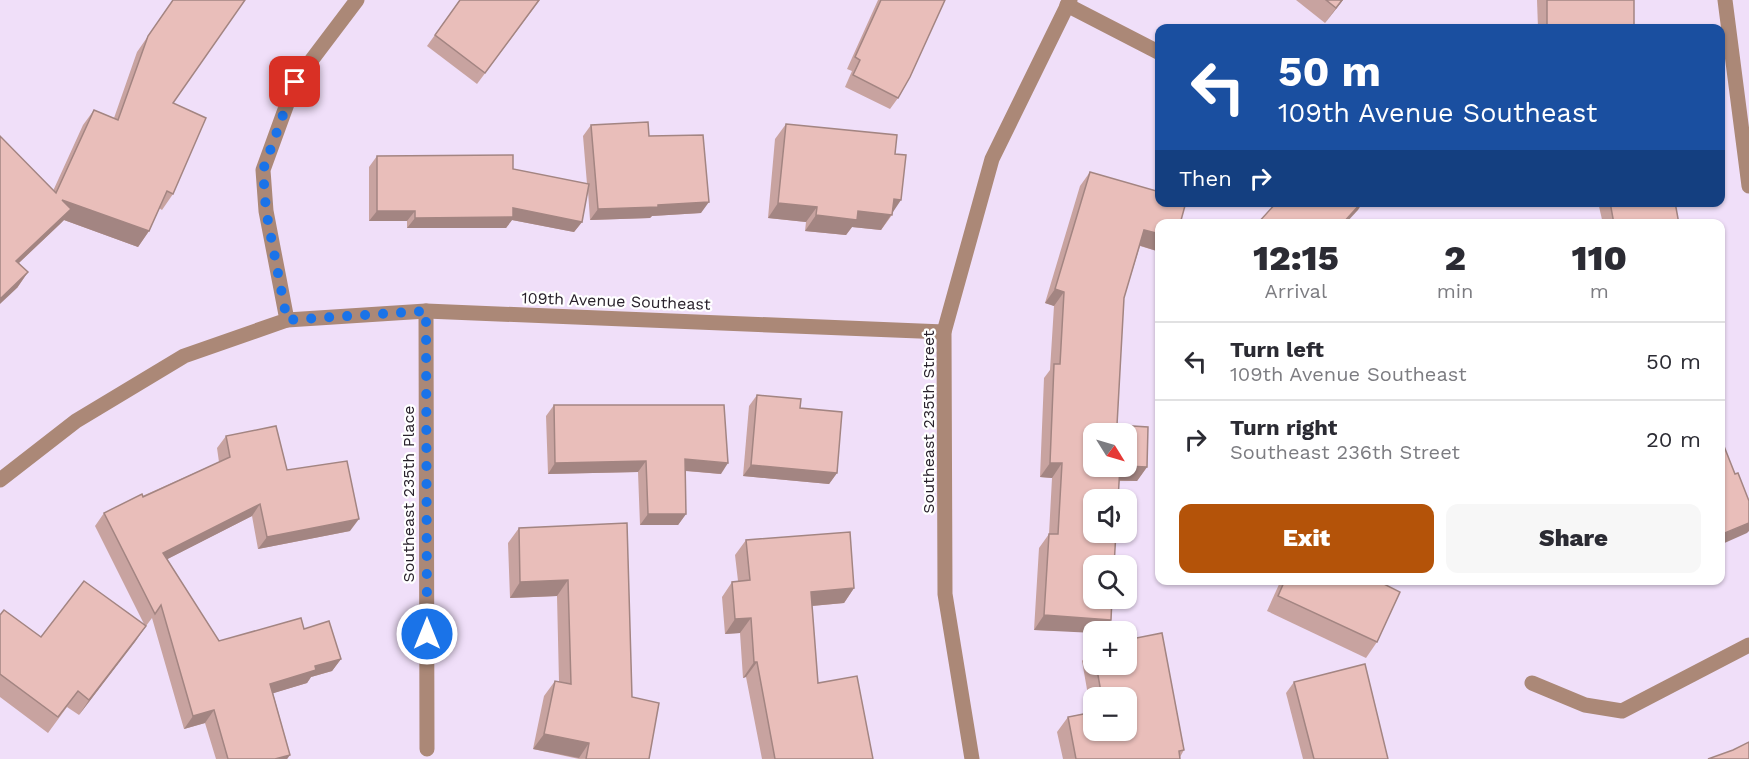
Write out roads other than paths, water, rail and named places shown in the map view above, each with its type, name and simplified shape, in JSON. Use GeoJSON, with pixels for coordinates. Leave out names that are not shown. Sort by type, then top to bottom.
{"type":"FeatureCollection","features":[{"type":"Feature","properties":{"kind":"street"},"geometry":{"type":"LineString","coordinates":[[287,320],[266,211],[263,170],[295,82],[357,0]]}},
{"type":"Feature","properties":{"kind":"street"},"geometry":{"type":"LineString","coordinates":[[1725,0],[1749,186]]}},
{"type":"Feature","properties":{"kind":"street"},"geometry":{"type":"LineString","coordinates":[[1069,2],[1155,50]]}},
{"type":"Feature","properties":{"kind":"street","name":"Southeast 235th Street"},"geometry":{"type":"LineString","coordinates":[[972,759],[945,594],[944,332],[992,159],[1069,2]]}},
{"type":"Feature","properties":{"kind":"street","name":"109th Avenue Southeast"},"geometry":{"type":"LineString","coordinates":[[0,480],[76,420],[184,356],[287,320],[426,311],[944,332]]}},
{"type":"Feature","properties":{"kind":"street","name":"Southeast 235th Place"},"geometry":{"type":"LineString","coordinates":[[426,311],[427,749]]}},
{"type":"Feature","properties":{"kind":"street"},"geometry":{"type":"LineString","coordinates":[[1532,683],[1585,705],[1622,711],[1749,645]]}}]}
